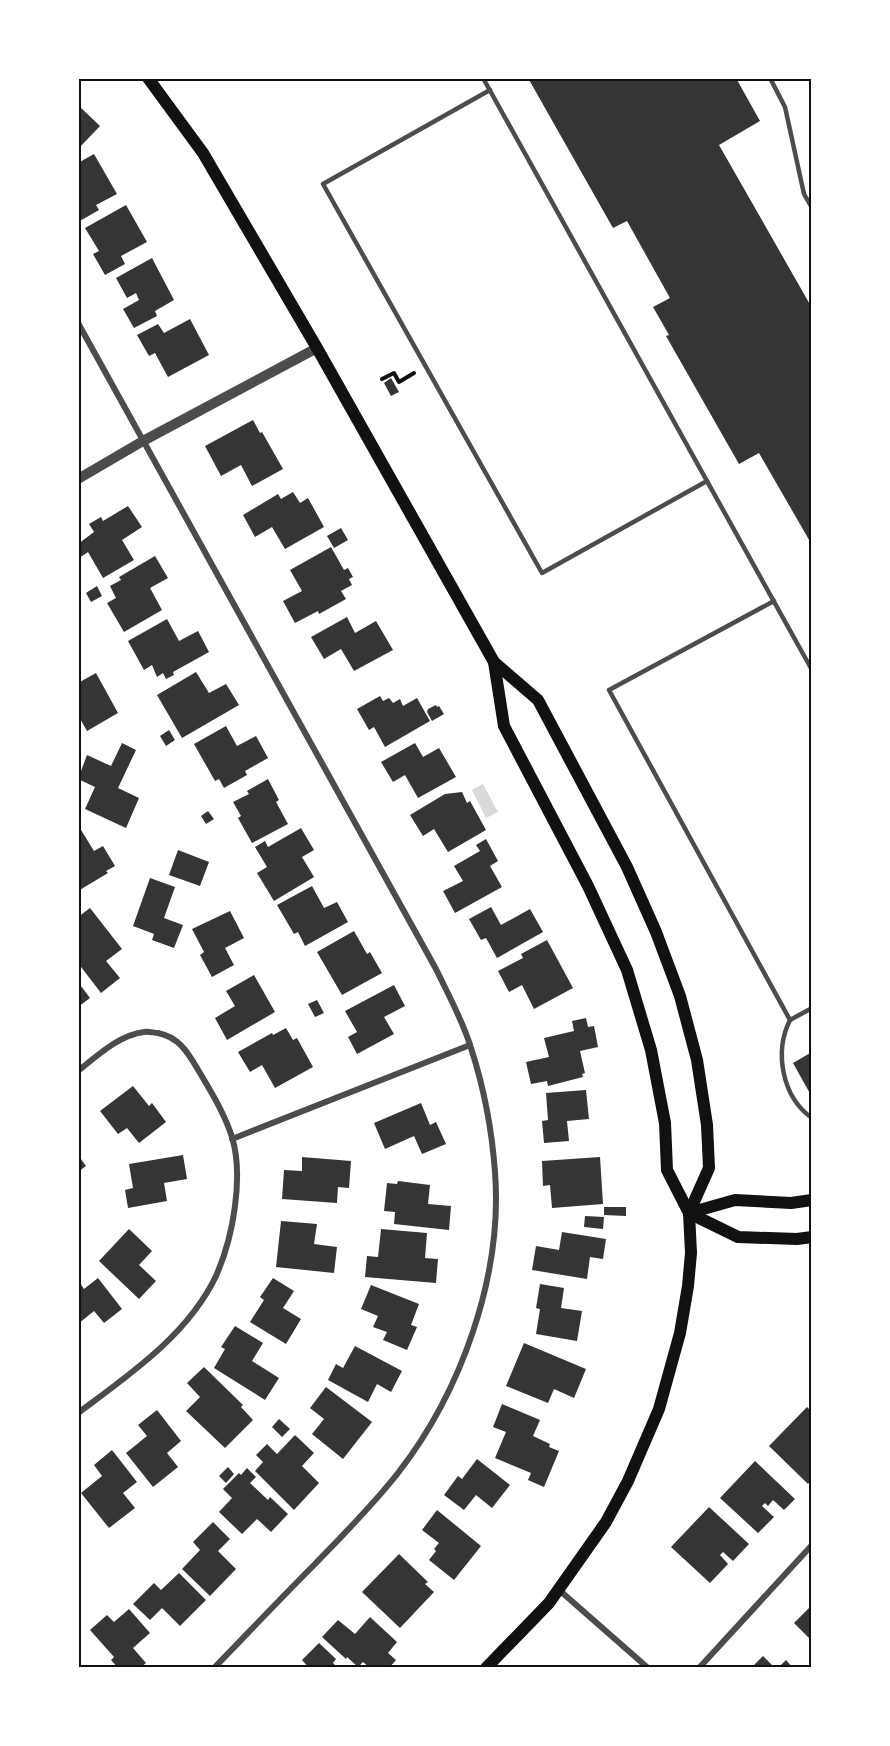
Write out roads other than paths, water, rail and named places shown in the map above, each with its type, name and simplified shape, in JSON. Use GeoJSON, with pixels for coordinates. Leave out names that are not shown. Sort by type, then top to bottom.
{"type":"FeatureCollection","features":[{"type":"Feature","properties":{"kind":"main road"},"geometry":{"type":"LineString","coordinates":[[148,78],[203,153],[494,662],[538,700],[627,867],[656,932],[680,996],[697,1060],[707,1125],[709,1168],[689,1213]]}},
{"type":"Feature","properties":{"kind":"main road"},"geometry":{"type":"LineString","coordinates":[[486,1668],[549,1603],[606,1522],[628,1481],[659,1409],[680,1333],[691,1253],[689,1213],[667,1170],[665,1123],[651,1050],[627,970],[588,886],[504,726],[494,662]]}},
{"type":"Feature","properties":{"kind":"main road"},"geometry":{"type":"LineString","coordinates":[[689,1213],[735,1200],[791,1203],[812,1200]]}},
{"type":"Feature","properties":{"kind":"main road"},"geometry":{"type":"LineString","coordinates":[[689,1213],[738,1237],[797,1239],[812,1237]]}},
{"type":"Feature","properties":{"kind":"street"},"geometry":{"type":"LineString","coordinates":[[78,323],[436,969],[470,1046],[483,1090],[495,1173],[496,1215],[491,1257],[480,1308],[463,1360],[435,1418],[399,1472],[367,1510],[214,1668]]}},
{"type":"Feature","properties":{"kind":"street"},"geometry":{"type":"LineString","coordinates":[[78,479],[143,441],[316,348]]}},
{"type":"Feature","properties":{"kind":"street"},"geometry":{"type":"LineString","coordinates":[[78,1071],[121,1039],[145,1031],[170,1036],[185,1048],[221,1109],[232,1139],[236,1170],[235,1206],[228,1241],[216,1276],[196,1309],[135,1371],[78,1413]]}},
{"type":"Feature","properties":{"kind":"street"},"geometry":{"type":"LineString","coordinates":[[232,1139],[470,1046]]}},
{"type":"Feature","properties":{"kind":"street"},"geometry":{"type":"LineString","coordinates":[[699,1668],[812,1545]]}},
{"type":"Feature","properties":{"kind":"street"},"geometry":{"type":"LineString","coordinates":[[558,1589],[648,1668]]}},
{"type":"Feature","properties":{"kind":"lane"},"geometry":{"type":"LineString","coordinates":[[483,78],[812,670]]}},
{"type":"Feature","properties":{"kind":"lane"},"geometry":{"type":"LineString","coordinates":[[770,78],[784,106],[804,194],[812,208]]}},
{"type":"Feature","properties":{"kind":"lane"},"geometry":{"type":"LineString","coordinates":[[490,90],[323,184],[542,573],[707,481]]}},
{"type":"Feature","properties":{"kind":"lane"},"geometry":{"type":"LineString","coordinates":[[774,601],[609,690],[790,1020]]}},
{"type":"Feature","properties":{"kind":"lane"},"geometry":{"type":"LineString","coordinates":[[812,1008],[790,1020],[784,1032],[781,1055],[784,1076],[792,1095],[802,1111],[812,1118]]}}]}
